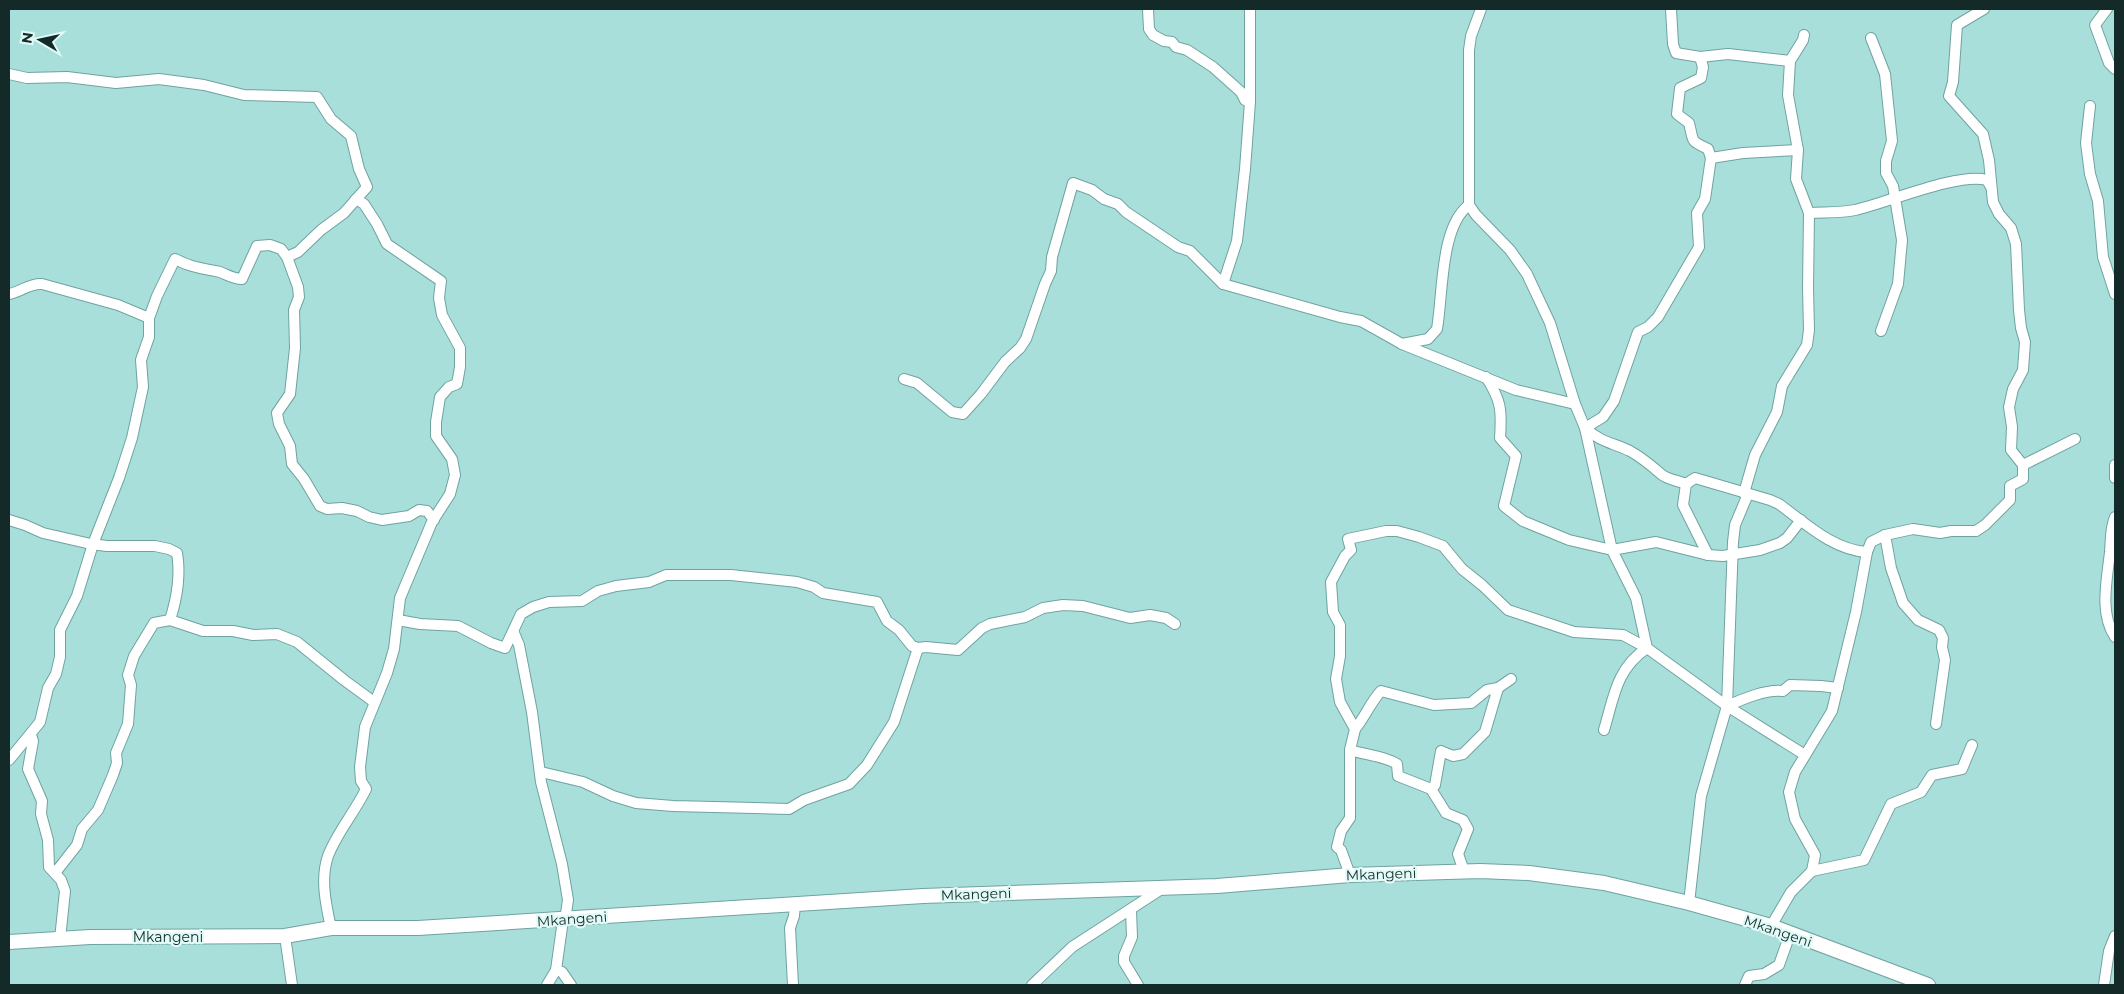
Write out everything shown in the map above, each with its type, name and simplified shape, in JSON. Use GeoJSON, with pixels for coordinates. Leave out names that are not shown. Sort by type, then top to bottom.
{"type":"FeatureCollection","features":[{"type":"Feature","properties":{"kind":"street"},"geometry":{"type":"LineString","coordinates":[[1148,9],[1148,29],[1153,35],[1164,41],[1172,42],[1176,47],[1192,53],[1213,67],[1240,92],[1245,100],[1250,102]]}},
{"type":"Feature","properties":{"kind":"street"},"geometry":{"type":"LineString","coordinates":[[1223,284],[1237,241],[1250,102],[1250,9]]}},
{"type":"Feature","properties":{"kind":"street"},"geometry":{"type":"LineString","coordinates":[[1481,9],[1471,36],[1469,50],[1469,205],[1476,215],[1510,250],[1527,274],[1550,323],[1575,404],[1585,428],[1612,550],[1636,598],[1646,648]]}},
{"type":"Feature","properties":{"kind":"street"},"geometry":{"type":"LineString","coordinates":[[1671,9],[1673,44],[1676,53],[1700,57],[1728,54],[1790,61]]}},
{"type":"Feature","properties":{"kind":"street"},"geometry":{"type":"LineString","coordinates":[[1812,871],[1814,856],[1795,819],[1789,792],[1795,772],[1832,710],[1856,612],[1866,552],[1871,542],[1885,535],[1913,529],[1940,533],[1976,531],[1985,525],[2010,500],[2010,486],[2023,479],[2023,465],[2012,450],[2012,427],[2009,407],[2013,388],[2020,378],[2025,342],[2019,310],[2016,244],[2011,228],[1999,214],[1993,202],[1983,134],[1949,96],[1954,82],[1957,25],[1984,9]]}},
{"type":"Feature","properties":{"kind":"street"},"geometry":{"type":"LineString","coordinates":[[2107,9],[2095,25],[2109,63],[2115,69]]}},
{"type":"Feature","properties":{"kind":"street"},"geometry":{"type":"LineString","coordinates":[[1688,903],[1701,796],[1727,706],[1735,525],[1746,493],[1755,455],[1777,412],[1782,386],[1807,345],[1809,330],[1809,213],[1796,179],[1798,150],[1788,96],[1790,61],[1804,35]]}},
{"type":"Feature","properties":{"kind":"street"},"geometry":{"type":"LineString","coordinates":[[1871,38],[1884,74],[1892,141],[1886,161],[1886,173],[1893,186],[1896,198],[1902,240],[1898,284],[1881,331]]}},
{"type":"Feature","properties":{"kind":"street"},"geometry":{"type":"LineString","coordinates":[[1585,428],[1603,417],[1614,401],[1638,332],[1648,327],[1658,317],[1699,247],[1697,213],[1706,199],[1711,158],[1708,150],[1692,140],[1689,123],[1677,114],[1680,88],[1701,78],[1703,67],[1700,57]]}},
{"type":"Feature","properties":{"kind":"street"},"geometry":{"type":"LineString","coordinates":[[9,74],[27,78],[67,76],[116,84],[159,79],[204,85],[244,95],[317,97],[331,119],[351,136],[358,169],[367,187],[344,213],[298,252],[287,257]]}},
{"type":"Feature","properties":{"kind":"street"},"geometry":{"type":"LineString","coordinates":[[2090,106],[2086,143],[2090,174],[2098,201],[2103,257],[2115,294]]}},
{"type":"Feature","properties":{"kind":"street"},"geometry":{"type":"LineString","coordinates":[[1711,158],[1743,153],[1798,150]]}},
{"type":"Feature","properties":{"kind":"street"},"geometry":{"type":"LineString","coordinates":[[1809,213],[1854,210],[1949,183],[1974,178],[1986,180],[1991,188]]}},
{"type":"Feature","properties":{"kind":"street"},"geometry":{"type":"LineString","coordinates":[[904,379],[917,383],[952,412],[963,414],[981,394],[1005,362],[1020,348],[1026,339],[1051,271],[1052,257],[1073,183],[1092,190],[1104,199],[1118,204],[1126,212],[1178,247],[1190,251],[1223,284],[1361,322],[1402,344],[1516,390],[1575,404]]}},
{"type":"Feature","properties":{"kind":"street"},"geometry":{"type":"LineString","coordinates":[[331,928],[324,891],[328,856],[366,789],[362,781],[360,766],[365,727],[387,673],[394,649],[403,591],[434,520],[450,494],[455,475],[452,459],[436,436],[436,422],[440,397],[449,387],[457,384],[460,367],[460,348],[442,315],[439,298],[441,281],[386,244],[378,224],[364,204],[356,199]]}},
{"type":"Feature","properties":{"kind":"street"},"geometry":{"type":"LineString","coordinates":[[1402,344],[1428,338],[1437,329],[1447,246],[1453,226],[1461,210],[1469,205]]}},
{"type":"Feature","properties":{"kind":"street"},"geometry":{"type":"LineString","coordinates":[[9,760],[40,722],[48,688],[56,674],[60,657],[60,630],[77,596],[93,544],[120,478],[132,438],[143,387],[141,360],[149,337],[150,318],[157,296],[175,258],[190,267],[222,273],[234,279],[242,279],[257,246],[270,245],[281,249],[287,257],[298,287],[299,297],[294,310],[294,371],[290,394],[277,413],[279,424],[290,446],[292,464],[304,478],[320,506],[327,509],[342,508],[357,511],[369,517],[382,520],[409,516],[419,510],[427,511],[434,520]]}},
{"type":"Feature","properties":{"kind":"street"},"geometry":{"type":"LineString","coordinates":[[9,294],[20,292],[35,283],[42,284],[118,305],[150,318]]}},
{"type":"Feature","properties":{"kind":"street"},"geometry":{"type":"LineString","coordinates":[[1485,376],[1498,395],[1502,417],[1500,438],[1516,456],[1504,506],[1523,520],[1569,540],[1612,550],[1656,542],[1708,556],[1733,555],[1760,550],[1780,543],[1787,538],[1801,520]]}},
{"type":"Feature","properties":{"kind":"street"},"geometry":{"type":"LineString","coordinates":[[1585,428],[1597,439],[1634,454],[1647,464],[1658,469],[1661,475],[1686,484]]}},
{"type":"Feature","properties":{"kind":"street"},"geometry":{"type":"LineString","coordinates":[[2023,465],[2075,439]]}},
{"type":"Feature","properties":{"kind":"street"},"geometry":{"type":"LineString","coordinates":[[2115,465],[2115,478]]}},
{"type":"Feature","properties":{"kind":"street"},"geometry":{"type":"LineString","coordinates":[[1708,556],[1683,506],[1686,484],[1695,478],[1779,504],[1831,542],[1854,551],[1866,552]]}},
{"type":"Feature","properties":{"kind":"street"},"geometry":{"type":"LineString","coordinates":[[2115,517],[2111,527],[2105,589],[2108,625],[2115,637]]}},
{"type":"Feature","properties":{"kind":"street"},"geometry":{"type":"LineString","coordinates":[[9,520],[43,532],[93,544],[169,548],[177,553],[179,566],[178,588],[170,620]]}},
{"type":"Feature","properties":{"kind":"street"},"geometry":{"type":"LineString","coordinates":[[1355,729],[1340,702],[1336,678],[1340,656],[1340,624],[1333,612],[1331,582],[1344,556],[1351,550],[1348,539],[1386,531],[1397,531],[1443,546],[1462,569],[1508,610],[1574,632],[1623,635],[1646,648],[1727,706],[1805,755]]}},
{"type":"Feature","properties":{"kind":"street"},"geometry":{"type":"LineString","coordinates":[[1885,535],[1891,568],[1903,603],[1918,620],[1938,630],[1944,638],[1942,647],[1946,660],[1936,724]]}},
{"type":"Feature","properties":{"kind":"street"},"geometry":{"type":"LineString","coordinates":[[398,620],[420,624],[458,626],[505,648],[514,633],[521,614],[533,607],[549,602],[582,601],[598,591],[616,586],[649,582],[666,575],[731,574],[797,582],[814,587],[823,593],[876,602],[887,621],[899,630],[912,646],[918,648],[958,650],[982,628],[1002,621],[1025,617],[1043,608],[1063,605],[1083,606],[1130,618],[1150,615],[1166,618],[1175,624]]}},
{"type":"Feature","properties":{"kind":"street"},"geometry":{"type":"LineString","coordinates":[[55,873],[77,844],[82,829],[98,810],[113,775],[117,763],[116,754],[128,724],[131,685],[128,675],[134,656],[154,623],[170,620],[203,631],[233,631],[253,635],[277,634],[297,642],[374,702]]}},
{"type":"Feature","properties":{"kind":"street"},"geometry":{"type":"LineString","coordinates":[[514,633],[519,645],[532,712],[541,782],[562,864],[568,900],[556,970],[548,985]]}},
{"type":"Feature","properties":{"kind":"street"},"geometry":{"type":"LineString","coordinates":[[541,772],[582,782],[613,796],[636,803],[673,806],[790,809],[804,800],[849,784],[867,765],[894,722],[918,648]]}},
{"type":"Feature","properties":{"kind":"street"},"geometry":{"type":"LineString","coordinates":[[1604,730],[1620,676],[1632,658],[1646,648]]}},
{"type":"Feature","properties":{"kind":"street"},"geometry":{"type":"LineString","coordinates":[[1350,875],[1341,850],[1337,846],[1341,831],[1350,818],[1350,750],[1355,729],[1364,719],[1373,700],[1381,692],[1434,705],[1471,703],[1487,690],[1498,688],[1511,679]]}},
{"type":"Feature","properties":{"kind":"street"},"geometry":{"type":"LineString","coordinates":[[1727,706],[1743,699],[1777,690],[1783,691],[1790,685],[1838,688]]}},
{"type":"Feature","properties":{"kind":"street"},"geometry":{"type":"LineString","coordinates":[[1431,789],[1435,785],[1441,751],[1453,756],[1463,754],[1485,732],[1498,688]]}},
{"type":"Feature","properties":{"kind":"street"},"geometry":{"type":"LineString","coordinates":[[31,735],[33,741],[28,769],[42,801],[41,814],[48,840],[49,867],[61,880],[65,891],[60,939]]}},
{"type":"Feature","properties":{"kind":"street"},"geometry":{"type":"LineString","coordinates":[[1771,926],[1791,892],[1812,871],[1864,860],[1891,804],[1921,792],[1932,775],[1962,769],[1972,745]]}},
{"type":"Feature","properties":{"kind":"street"},"geometry":{"type":"LineString","coordinates":[[1350,750],[1369,756],[1389,758],[1397,764],[1398,776],[1431,789],[1446,813],[1464,820],[1468,829],[1458,854],[1464,871]]}},
{"type":"Feature","properties":{"kind":"street","name":"Mkangeni"},"geometry":{"type":"LineString","coordinates":[[9,942],[60,939],[285,936],[331,928],[418,928],[923,896],[1217,886],[1350,875],[1464,871],[1529,873],[1587,880],[1688,903],[1771,926],[1928,985]]}},
{"type":"Feature","properties":{"kind":"street"},"geometry":{"type":"LineString","coordinates":[[1032,985],[1072,947],[1111,921],[1131,911],[1163,888]]}},
{"type":"Feature","properties":{"kind":"street"},"geometry":{"type":"LineString","coordinates":[[793,985],[790,928],[795,904]]}},
{"type":"Feature","properties":{"kind":"street"},"geometry":{"type":"LineString","coordinates":[[1131,911],[1132,937],[1124,956],[1124,962],[1138,985]]}},
{"type":"Feature","properties":{"kind":"street"},"geometry":{"type":"LineString","coordinates":[[1745,985],[1749,976],[1764,974],[1779,965],[1790,934]]}},
{"type":"Feature","properties":{"kind":"street"},"geometry":{"type":"LineString","coordinates":[[285,936],[292,985]]}},
{"type":"Feature","properties":{"kind":"street"},"geometry":{"type":"LineString","coordinates":[[2104,985],[2109,951],[2115,936]]}},
{"type":"Feature","properties":{"kind":"street"},"geometry":{"type":"LineString","coordinates":[[556,970],[562,972],[571,985]]}}]}
